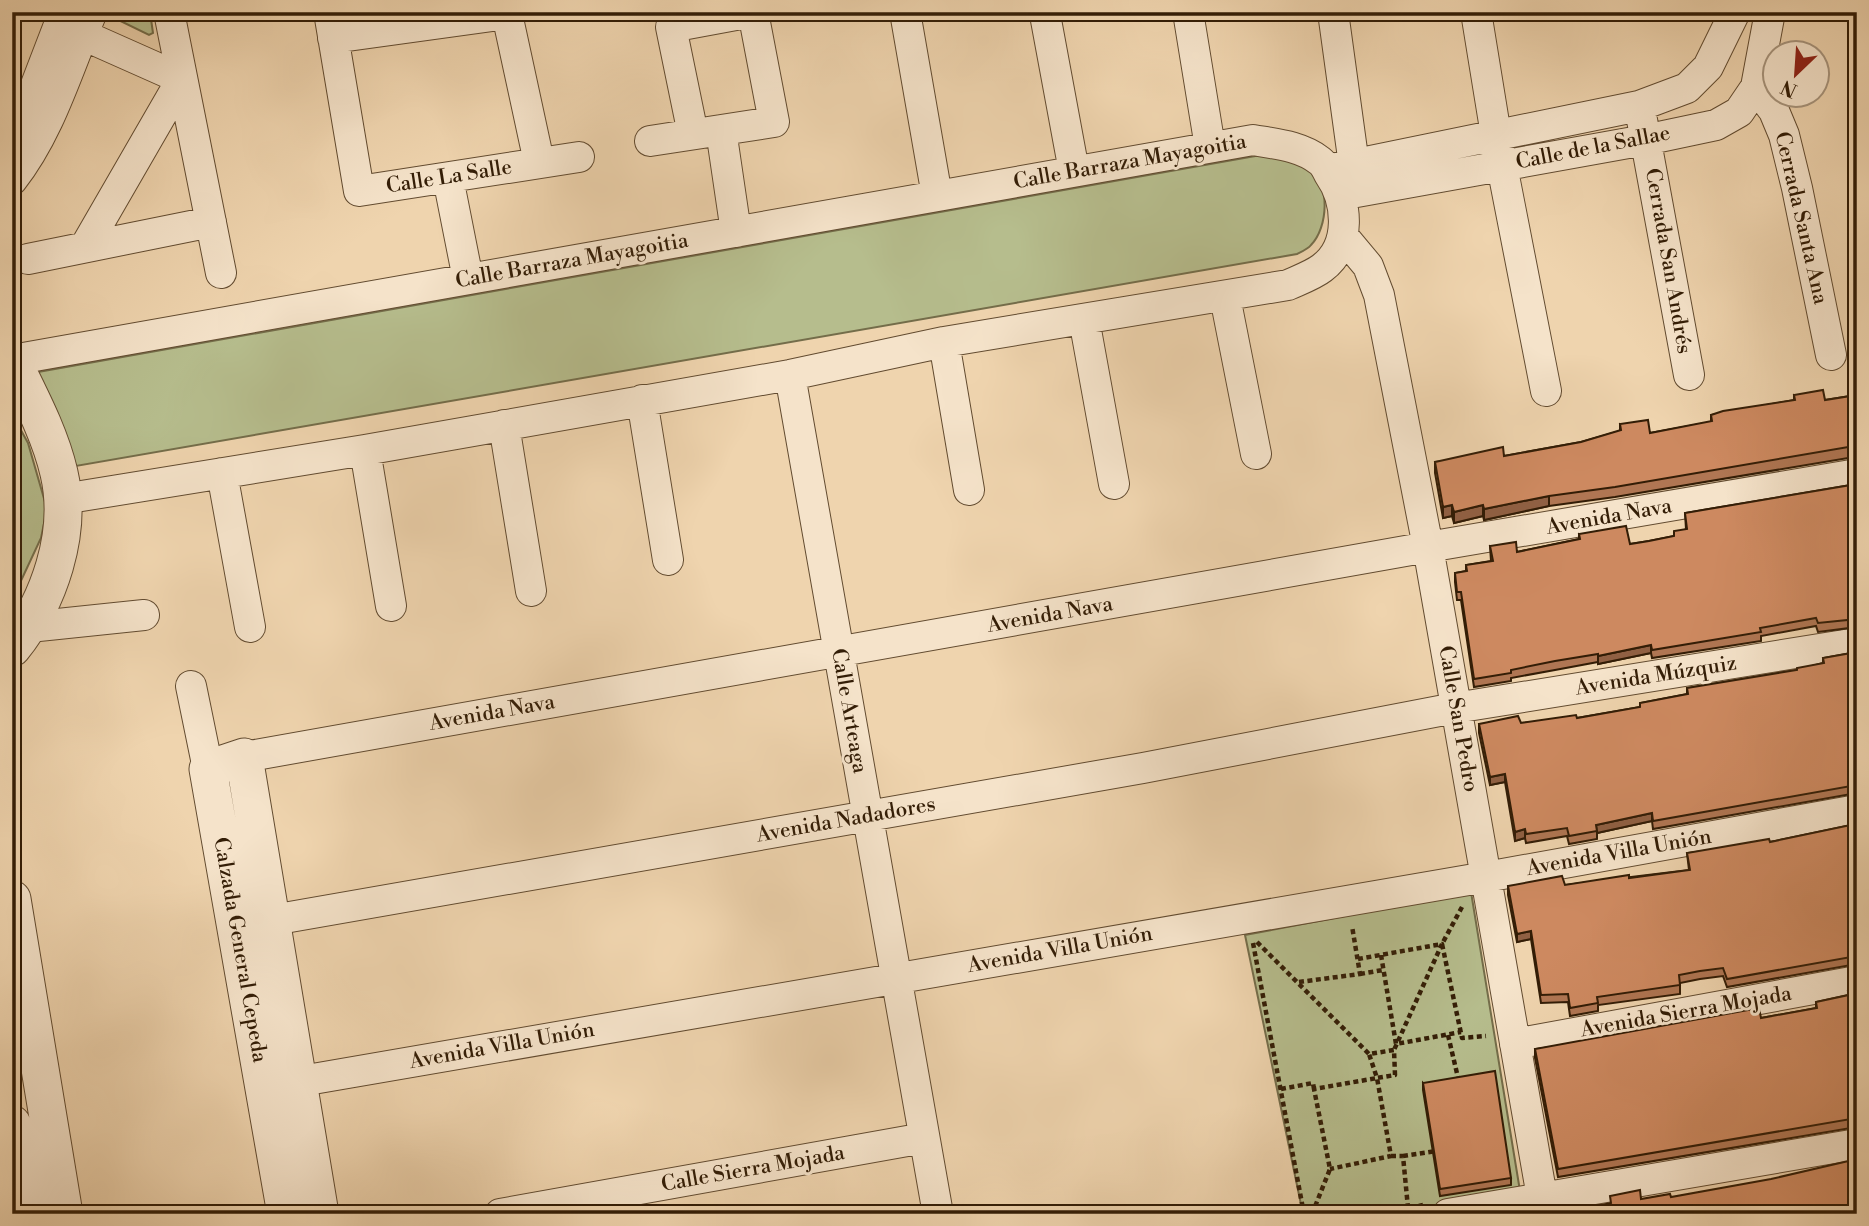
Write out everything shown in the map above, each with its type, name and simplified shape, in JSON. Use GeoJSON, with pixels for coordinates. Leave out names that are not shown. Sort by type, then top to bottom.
{"type":"FeatureCollection","features":[{"type":"Feature","properties":{"kind":"street"},"geometry":{"type":"LineString","coordinates":[[169,12],[221,273]]}},
{"type":"Feature","properties":{"kind":"street"},"geometry":{"type":"LineString","coordinates":[[650,141],[707,132],[774,122],[752,12],[671,27],[707,132],[736,232]]}},
{"type":"Feature","properties":{"kind":"street"},"geometry":{"type":"LineString","coordinates":[[905,12],[937,195]]}},
{"type":"Feature","properties":{"kind":"street"},"geometry":{"type":"LineString","coordinates":[[1188,12],[1210,146]]}},
{"type":"Feature","properties":{"kind":"street"},"geometry":{"type":"LineString","coordinates":[[63,499],[365,450],[790,374],[944,342],[1288,285],[1323,267],[1336,251],[1343,236],[1344,210],[1340,177],[1333,12]]}},
{"type":"Feature","properties":{"kind":"street"},"geometry":{"type":"LineString","coordinates":[[1476,12],[1496,135],[1546,391]]}},
{"type":"Feature","properties":{"kind":"street","name":"Calle de la Sallae"},"geometry":{"type":"LineString","coordinates":[[1340,177],[1496,135],[1639,106],[1687,88],[1708,67],[1735,12]]}},
{"type":"Feature","properties":{"kind":"street","name":"Calle de la Sallae"},"geometry":{"type":"LineString","coordinates":[[1340,177],[1502,166],[1716,125],[1738,112],[1756,87],[1770,12]]}},
{"type":"Feature","properties":{"kind":"street"},"geometry":{"type":"LineString","coordinates":[[331,25],[507,14],[539,162]]}},
{"type":"Feature","properties":{"kind":"street"},"geometry":{"type":"LineString","coordinates":[[80,20],[182,79]]}},
{"type":"Feature","properties":{"kind":"street"},"geometry":{"type":"LineString","coordinates":[[12,137],[80,20]]}},
{"type":"Feature","properties":{"kind":"street"},"geometry":{"type":"LineString","coordinates":[[12,180],[26,163],[43,131],[80,20]]}},
{"type":"Feature","properties":{"kind":"street"},"geometry":{"type":"LineString","coordinates":[[1046,20],[1074,171]]}},
{"type":"Feature","properties":{"kind":"street","name":"Calle La Salle"},"geometry":{"type":"LineString","coordinates":[[331,25],[359,191],[579,157]]}},
{"type":"Feature","properties":{"kind":"street"},"geometry":{"type":"LineString","coordinates":[[85,247],[182,79]]}},
{"type":"Feature","properties":{"kind":"street","name":"Cerrada Santa Ana"},"geometry":{"type":"LineString","coordinates":[[1756,87],[1774,111],[1784,135],[1831,355]]}},
{"type":"Feature","properties":{"kind":"street","name":"Cerrada San Andrés"},"geometry":{"type":"LineString","coordinates":[[1639,106],[1689,375]]}},
{"type":"Feature","properties":{"kind":"street","name":"Calle Barraza Mayagoitia"},"geometry":{"type":"LineString","coordinates":[[12,360],[1253,140],[1293,146],[1321,161],[1340,177]]}},
{"type":"Feature","properties":{"kind":"street"},"geometry":{"type":"LineString","coordinates":[[447,177],[468,279]]}},
{"type":"Feature","properties":{"kind":"street"},"geometry":{"type":"LineString","coordinates":[[27,259],[211,222]]}},
{"type":"Feature","properties":{"kind":"street","name":"Calle San Pedro"},"geometry":{"type":"LineString","coordinates":[[1343,236],[1368,266],[1379,295],[1428,547],[1455,708],[1476,887],[1503,1040],[1544,1206]]}},
{"type":"Feature","properties":{"kind":"street"},"geometry":{"type":"LineString","coordinates":[[1224,297],[1256,454]]}},
{"type":"Feature","properties":{"kind":"street"},"geometry":{"type":"LineString","coordinates":[[1084,319],[1114,484]]}},
{"type":"Feature","properties":{"kind":"street"},"geometry":{"type":"LineString","coordinates":[[944,342],[969,490]]}},
{"type":"Feature","properties":{"kind":"street"},"geometry":{"type":"LineString","coordinates":[[12,360],[45,429],[59,473],[63,499],[60,545],[49,583],[21,638]]}},
{"type":"Feature","properties":{"kind":"street","name":"Calle Arteaga"},"geometry":{"type":"LineString","coordinates":[[790,374],[938,1214]]}},
{"type":"Feature","properties":{"kind":"street"},"geometry":{"type":"LineString","coordinates":[[642,400],[668,560]]}},
{"type":"Feature","properties":{"kind":"street"},"geometry":{"type":"LineString","coordinates":[[504,425],[531,592]]}},
{"type":"Feature","properties":{"kind":"street"},"geometry":{"type":"LineString","coordinates":[[365,450],[391,606]]}},
{"type":"Feature","properties":{"kind":"street"},"geometry":{"type":"LineString","coordinates":[[222,473],[250,627]]}},
{"type":"Feature","properties":{"kind":"street","name":"Avenida Nava"},"geometry":{"type":"LineString","coordinates":[[244,757],[1428,547],[1857,474]]}},
{"type":"Feature","properties":{"kind":"street"},"geometry":{"type":"LineString","coordinates":[[21,638],[144,615]]}},
{"type":"Feature","properties":{"kind":"street","name":"Avenida Múzquiz"},"geometry":{"type":"LineString","coordinates":[[1455,708],[1857,643]]}},
{"type":"Feature","properties":{"kind":"street","name":"Calzada General Cepeda"},"geometry":{"type":"LineString","coordinates":[[191,686],[236,926],[320,1214]]}},
{"type":"Feature","properties":{"kind":"street","name":"Avenida Nadadores"},"geometry":{"type":"LineString","coordinates":[[236,926],[1143,768],[1455,708]]}},
{"type":"Feature","properties":{"kind":"street"},"geometry":{"type":"LineString","coordinates":[[208,769],[244,757]]}},
{"type":"Feature","properties":{"kind":"street","name":"Calzada General Cepeda"},"geometry":{"type":"LineString","coordinates":[[244,757],[271,920],[286,1214]]}},
{"type":"Feature","properties":{"kind":"street","name":"Avenida Villa Unión"},"geometry":{"type":"LineString","coordinates":[[281,1085],[896,978],[1476,887],[1857,810]]}},
{"type":"Feature","properties":{"kind":"street"},"geometry":{"type":"LineString","coordinates":[[12,899],[64,1214]]}},
{"type":"Feature","properties":{"kind":"street","name":"Avenida Sierra Mojada"},"geometry":{"type":"LineString","coordinates":[[1503,1040],[1857,981]]}},
{"type":"Feature","properties":{"kind":"street"},"geometry":{"type":"LineString","coordinates":[[12,1124],[28,1214]]}},
{"type":"Feature","properties":{"kind":"street","name":"Calle Sierra Mojada"},"geometry":{"type":"LineString","coordinates":[[500,1214],[924,1138]]}},
{"type":"Feature","properties":{"kind":"street"},"geometry":{"type":"LineString","coordinates":[[1442,1208],[1544,1206],[1857,1144]]}},
{"type":"Feature","properties":{"kind":"path"},"geometry":{"type":"LineString","coordinates":[[1395,1047],[1442,944],[1476,887]]}},
{"type":"Feature","properties":{"kind":"path"},"geometry":{"type":"LineString","coordinates":[[1351,918],[1360,974]]}},
{"type":"Feature","properties":{"kind":"path"},"geometry":{"type":"LineString","coordinates":[[1252,937],[1264,934]]}},
{"type":"Feature","properties":{"kind":"path"},"geometry":{"type":"LineString","coordinates":[[1252,937],[1369,1054],[1377,1078],[1391,1156]]}},
{"type":"Feature","properties":{"kind":"path"},"geometry":{"type":"LineString","coordinates":[[1252,937],[1304,1214]]}},
{"type":"Feature","properties":{"kind":"path"},"geometry":{"type":"LineString","coordinates":[[1358,959],[1442,944]]}},
{"type":"Feature","properties":{"kind":"path"},"geometry":{"type":"LineString","coordinates":[[1442,944],[1462,1038],[1503,1040]]}},
{"type":"Feature","properties":{"kind":"path"},"geometry":{"type":"LineString","coordinates":[[1314,1090],[1395,1074],[1395,1047],[1381,955]]}},
{"type":"Feature","properties":{"kind":"path"},"geometry":{"type":"LineString","coordinates":[[1298,983],[1383,970]]}},
{"type":"Feature","properties":{"kind":"path"},"geometry":{"type":"LineString","coordinates":[[1369,1054],[1461,1032]]}},
{"type":"Feature","properties":{"kind":"path"},"geometry":{"type":"LineString","coordinates":[[1448,1035],[1460,1086]]}},
{"type":"Feature","properties":{"kind":"path"},"geometry":{"type":"LineString","coordinates":[[1281,1089],[1313,1083],[1330,1169],[1312,1214]]}},
{"type":"Feature","properties":{"kind":"path"},"geometry":{"type":"LineString","coordinates":[[1330,1169],[1391,1156],[1440,1150]]}},
{"type":"Feature","properties":{"kind":"path"},"geometry":{"type":"LineString","coordinates":[[1403,1156],[1408,1208]]}},
{"type":"Feature","properties":{"kind":"path"},"geometry":{"type":"LineString","coordinates":[[1377,1214],[1408,1208],[1442,1208]]}},
{"type":"Feature","properties":{"kind":"green space"},"geometry":{"type":"Polygon","coordinates":[[[102,12],[150,12],[153,33],[149,35],[102,12]]]}},
{"type":"Feature","properties":{"kind":"green space"},"geometry":{"type":"Polygon","coordinates":[[[1261,155],[1304,166],[1321,184],[1325,206],[1321,228],[1310,246],[1297,254],[76,466],[38,372],[1261,155]]]}},
{"type":"Feature","properties":{"kind":"green space"},"geometry":{"type":"Polygon","coordinates":[[[12,414],[28,443],[47,509],[41,538],[12,600],[12,414]]]}},
{"type":"Feature","properties":{"kind":"green space"},"geometry":{"type":"Polygon","coordinates":[[[1471,892],[1520,1191],[1391,1214],[1303,1214],[1245,935],[1471,892]]]}},
{"type":"Feature","properties":{"kind":"building"},"geometry":{"type":"Polygon","coordinates":[[[1823,390],[1825,400],[1857,395],[1857,447],[1549,496],[1484,509],[1483,505],[1454,512],[1452,505],[1443,507],[1435,462],[1503,447],[1504,456],[1581,442],[1621,430],[1620,424],[1648,420],[1650,433],[1712,421],[1711,415],[1723,411],[1795,400],[1794,395],[1823,390]]]}},
{"type":"Feature","properties":{"kind":"building"},"geometry":{"type":"Polygon","coordinates":[[[1857,484],[1857,619],[1818,623],[1816,618],[1760,628],[1761,632],[1652,650],[1651,645],[1598,656],[1555,661],[1511,670],[1511,673],[1474,679],[1461,592],[1457,592],[1455,573],[1467,571],[1466,565],[1493,561],[1490,546],[1516,542],[1517,552],[1580,539],[1579,534],[1626,526],[1630,544],[1649,541],[1674,536],[1674,531],[1687,529],[1685,513],[1857,484]]]}},
{"type":"Feature","properties":{"kind":"building"},"geometry":{"type":"Polygon","coordinates":[[[1857,652],[1857,785],[1653,821],[1652,813],[1596,825],[1597,831],[1569,836],[1567,828],[1526,834],[1525,829],[1515,832],[1505,774],[1490,777],[1479,724],[1518,716],[1521,723],[1576,715],[1577,718],[1640,707],[1640,703],[1688,694],[1687,688],[1797,670],[1824,663],[1823,658],[1857,652]]]}},
{"type":"Feature","properties":{"kind":"building"},"geometry":{"type":"Polygon","coordinates":[[[1857,819],[1857,956],[1727,979],[1723,968],[1700,971],[1679,975],[1680,985],[1597,997],[1598,1003],[1570,1008],[1568,994],[1541,995],[1531,931],[1517,934],[1508,886],[1562,876],[1565,885],[1629,875],[1629,878],[1690,870],[1687,853],[1769,839],[1770,842],[1851,825],[1851,821],[1857,819]]]}},
{"type":"Feature","properties":{"kind":"building"},"geometry":{"type":"Polygon","coordinates":[[[1857,990],[1857,1118],[1558,1169],[1535,1049],[1759,1008],[1761,1018],[1817,1008],[1816,1002],[1849,995],[1848,991],[1857,990]]]}},
{"type":"Feature","properties":{"kind":"building"},"geometry":{"type":"Polygon","coordinates":[[[1495,1071],[1511,1178],[1440,1189],[1423,1083],[1495,1071]]]}},
{"type":"Feature","properties":{"kind":"building"},"geometry":{"type":"Polygon","coordinates":[[[1857,1159],[1857,1214],[1593,1214],[1592,1207],[1611,1203],[1610,1196],[1640,1190],[1641,1199],[1670,1194],[1671,1197],[1771,1179],[1857,1159]]]}}]}
